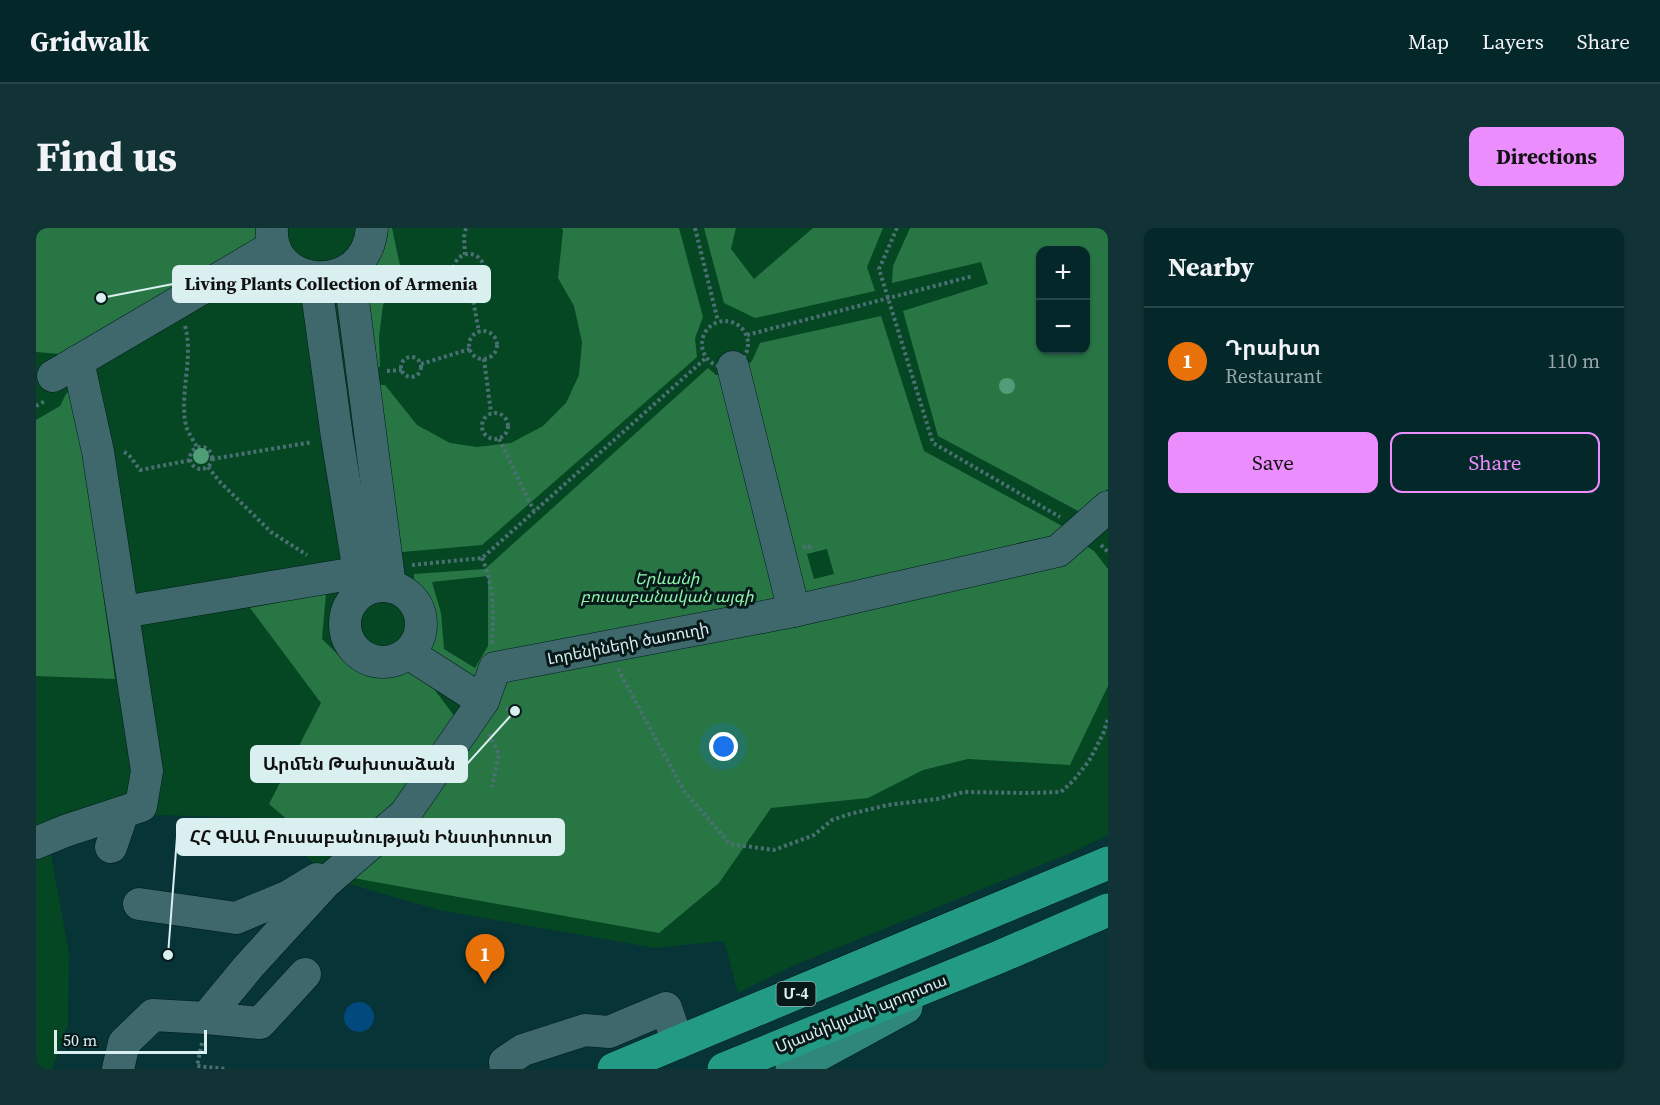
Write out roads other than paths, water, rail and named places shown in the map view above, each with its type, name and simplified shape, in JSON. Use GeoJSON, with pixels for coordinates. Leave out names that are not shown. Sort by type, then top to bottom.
{"type":"FeatureCollection","features":[{"type":"Feature","properties":{"kind":"highway","name":"Մ-4"},"geometry":{"type":"LineString","coordinates":[[614,1069],[1108,863]]}},
{"type":"Feature","properties":{"kind":"highway","name":"Մ-4"},"geometry":{"type":"LineString","coordinates":[[999,957],[1108,910]]}},
{"type":"Feature","properties":{"kind":"highway","name":"Մյասնիկյանի պողոտա"},"geometry":{"type":"LineString","coordinates":[[724,1069],[999,957]]}},
{"type":"Feature","properties":{"kind":"main road"},"geometry":{"type":"LineString","coordinates":[[792,1069],[999,957]]}},
{"type":"Feature","properties":{"kind":"lane"},"geometry":{"type":"LineString","coordinates":[[36,843],[65,831],[141,807],[147,771],[98,452],[66,369],[186,298],[273,237],[286,265],[315,278],[333,277],[349,270],[361,260],[369,246],[372,228]]}},
{"type":"Feature","properties":{"kind":"lane"},"geometry":{"type":"LineString","coordinates":[[123,612],[368,579],[404,591],[414,601],[420,614],[421,628],[416,642],[408,653],[394,661],[378,662],[363,657],[351,646],[345,632],[345,616],[351,602],[368,579],[349,270]]}},
{"type":"Feature","properties":{"kind":"lane"},"geometry":{"type":"LineString","coordinates":[[315,278],[337,437],[368,579]]}},
{"type":"Feature","properties":{"kind":"lane"},"geometry":{"type":"LineString","coordinates":[[719,362],[794,611]]}},
{"type":"Feature","properties":{"kind":"lane","name":"Լորենիների ծառուղի"},"geometry":{"type":"LineString","coordinates":[[480,705],[495,668],[794,611],[1058,551],[1108,507]]}},
{"type":"Feature","properties":{"kind":"lane"},"geometry":{"type":"LineString","coordinates":[[204,1030],[246,969],[287,924],[325,883],[405,813],[480,705],[408,653]]}},
{"type":"Feature","properties":{"kind":"lane"},"geometry":{"type":"LineString","coordinates":[[111,847],[123,812]]}},
{"type":"Feature","properties":{"kind":"lane"},"geometry":{"type":"LineString","coordinates":[[139,904],[236,918],[290,896],[358,854]]}},
{"type":"Feature","properties":{"kind":"lane"},"geometry":{"type":"LineString","coordinates":[[236,918],[240,942],[237,956],[240,959]]}},
{"type":"Feature","properties":{"kind":"lane"},"geometry":{"type":"LineString","coordinates":[[118,1069],[124,1043],[153,1015],[204,1030],[260,1023],[305,974]]}},
{"type":"Feature","properties":{"kind":"lane"},"geometry":{"type":"LineString","coordinates":[[506,1069],[505,1062],[522,1050],[585,1030],[609,1032],[666,1008],[678,1043]]}},
{"type":"Feature","properties":{"kind":"water"},"geometry":{"type":"Polygon","coordinates":[[[359,1002],[370,1006],[374,1017],[370,1028],[359,1032],[348,1028],[344,1017],[348,1006],[359,1002]]]}},
{"type":"Feature","properties":{"kind":"place","name":"Living Plants Collection of Armenia"},"geometry":{"type":"Point","coordinates":[101,298]}},
{"type":"Feature","properties":{"kind":"place","name":"Արմեն Թախտաձան"},"geometry":{"type":"Point","coordinates":[515,711]}},
{"type":"Feature","properties":{"kind":"place","name":"ՀՀ ԳԱԱ Բուսաբանության Ինստիտուտ"},"geometry":{"type":"Point","coordinates":[168,955]}},
{"type":"Feature","properties":{"kind":"place","name":"Դրախտ"},"geometry":{"type":"Point","coordinates":[485,984]}},
{"type":"Feature","properties":{"kind":"park label","name":"Երևանի բուսաբանական այգի"},"geometry":{"type":"Point","coordinates":[667,587]}}]}
